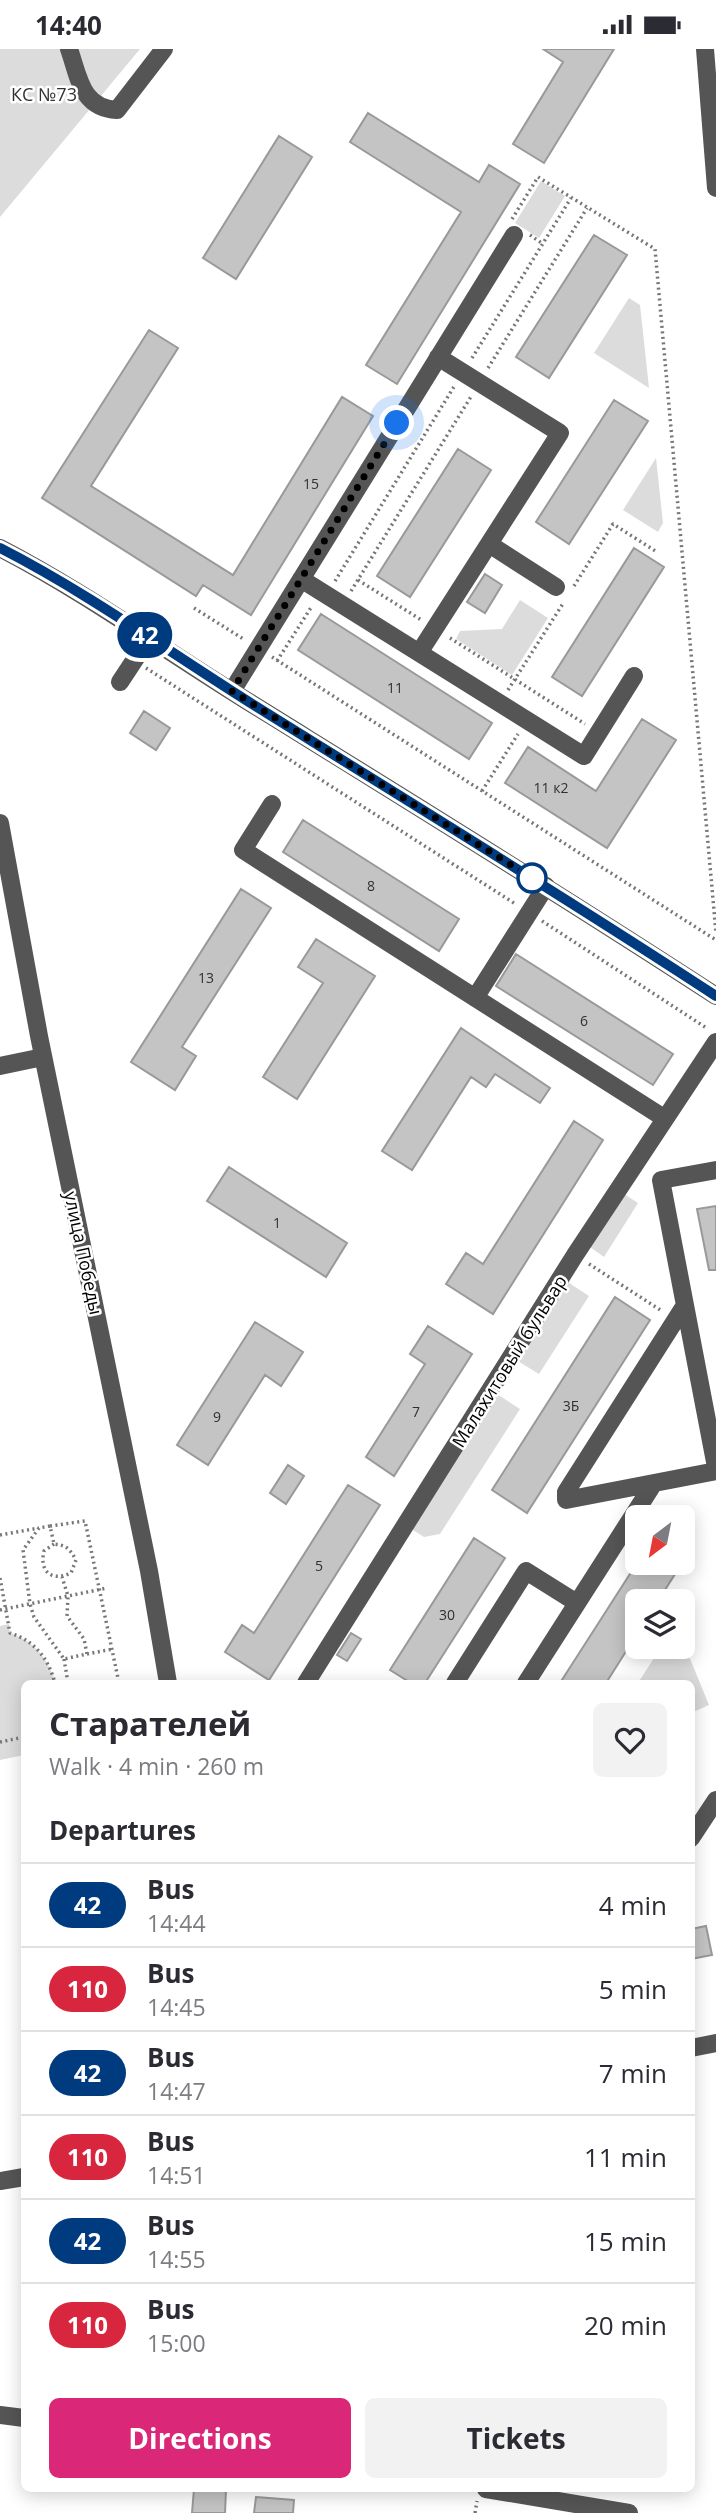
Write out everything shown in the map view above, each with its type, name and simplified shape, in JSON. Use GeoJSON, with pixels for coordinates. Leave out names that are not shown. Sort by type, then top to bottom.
{"type":"FeatureCollection","features":[{"type":"Feature","properties":{"kind":"street"},"geometry":{"type":"LineString","coordinates":[[69,49],[85,96],[106,109],[117,110],[164,49]]}},
{"type":"Feature","properties":{"kind":"street"},"geometry":{"type":"LineString","coordinates":[[705,49],[716,188]]}},
{"type":"Feature","properties":{"kind":"street"},"geometry":{"type":"LineString","coordinates":[[232,691],[514,235]]}},
{"type":"Feature","properties":{"kind":"street"},"geometry":{"type":"LineString","coordinates":[[419,653],[560,433],[438,357]]}},
{"type":"Feature","properties":{"kind":"street"},"geometry":{"type":"LineString","coordinates":[[489,544],[564,593]]}},
{"type":"Feature","properties":{"kind":"street"},"geometry":{"type":"LineString","coordinates":[[0,548],[32,564],[546,886],[716,996]]}},
{"type":"Feature","properties":{"kind":"street"},"geometry":{"type":"LineString","coordinates":[[301,579],[584,756],[634,676]]}},
{"type":"Feature","properties":{"kind":"street"},"geometry":{"type":"LineString","coordinates":[[120,682],[149,638]]}},
{"type":"Feature","properties":{"kind":"street"},"geometry":{"type":"LineString","coordinates":[[272,804],[243,850],[664,1118]]}},
{"type":"Feature","properties":{"kind":"street","name":"улица Победы"},"geometry":{"type":"LineString","coordinates":[[0,823],[43,1057],[149,1571],[167,1680]]}},
{"type":"Feature","properties":{"kind":"street"},"geometry":{"type":"LineString","coordinates":[[475,998],[546,886]]}},
{"type":"Feature","properties":{"kind":"street","name":"Малахитовый бульвар"},"geometry":{"type":"LineString","coordinates":[[308,1680],[575,1255],[716,1042]]}},
{"type":"Feature","properties":{"kind":"street"},"geometry":{"type":"LineString","coordinates":[[0,1066],[43,1057]]}},
{"type":"Feature","properties":{"kind":"street"},"geometry":{"type":"LineString","coordinates":[[680,1312],[566,1492],[566,1500],[716,1469],[680,1312],[661,1180],[716,1170]]}},
{"type":"Feature","properties":{"kind":"street"},"geometry":{"type":"LineString","coordinates":[[528,1680],[654,1483]]}},
{"type":"Feature","properties":{"kind":"street"},"geometry":{"type":"LineString","coordinates":[[456,1680],[526,1571],[577,1603]]}},
{"type":"Feature","properties":{"kind":"street"},"geometry":{"type":"LineString","coordinates":[[695,1832],[716,1800]]}},
{"type":"Feature","properties":{"kind":"street"},"geometry":{"type":"LineString","coordinates":[[695,2046],[716,2043]]}},
{"type":"Feature","properties":{"kind":"street"},"geometry":{"type":"LineString","coordinates":[[0,2181],[21,2177]]}},
{"type":"Feature","properties":{"kind":"street"},"geometry":{"type":"LineString","coordinates":[[0,2415],[21,2418]]}},
{"type":"Feature","properties":{"kind":"street"},"geometry":{"type":"LineString","coordinates":[[504,2492],[629,2513]]}},
{"type":"Feature","properties":{"kind":"path"},"geometry":{"type":"LineString","coordinates":[[277,661],[323,593],[571,198]]}},
{"type":"Feature","properties":{"kind":"path"},"geometry":{"type":"LineString","coordinates":[[342,605],[587,208]]}},
{"type":"Feature","properties":{"kind":"path"},"geometry":{"type":"LineString","coordinates":[[655,249],[716,933]]}},
{"type":"Feature","properties":{"kind":"path"},"geometry":{"type":"LineString","coordinates":[[499,703],[564,593],[614,524],[657,552]]}},
{"type":"Feature","properties":{"kind":"path"},"geometry":{"type":"LineString","coordinates":[[358,580],[599,733]]}},
{"type":"Feature","properties":{"kind":"path"},"geometry":{"type":"LineString","coordinates":[[194,608],[716,940]]}},
{"type":"Feature","properties":{"kind":"path"},"geometry":{"type":"LineString","coordinates":[[134,660],[716,1034]]}},
{"type":"Feature","properties":{"kind":"path"},"geometry":{"type":"LineString","coordinates":[[482,791],[527,720]]}},
{"type":"Feature","properties":{"kind":"path"},"geometry":{"type":"LineString","coordinates":[[575,1255],[680,1312]]}},
{"type":"Feature","properties":{"kind":"path"},"geometry":{"type":"LineString","coordinates":[[0,1535],[85,1521],[118,1680]]}},
{"type":"Feature","properties":{"kind":"path"},"geometry":{"type":"LineString","coordinates":[[50,1526],[54,1544]]}},
{"type":"Feature","properties":{"kind":"path"},"geometry":{"type":"LineString","coordinates":[[39,1528],[23,1550],[30,1604],[34,1617],[64,1659],[68,1680]]}},
{"type":"Feature","properties":{"kind":"path"},"geometry":{"type":"LineString","coordinates":[[54,1544],[64,1545],[76,1560],[71,1573],[62,1577],[54,1577],[41,1562],[44,1551],[54,1544]]}},
{"type":"Feature","properties":{"kind":"path"},"geometry":{"type":"LineString","coordinates":[[62,1577],[68,1596],[67,1616],[84,1639],[87,1654]]}},
{"type":"Feature","properties":{"kind":"path"},"geometry":{"type":"LineString","coordinates":[[0,1579],[10,1633],[24,1638],[37,1648],[51,1669],[54,1680]]}},
{"type":"Feature","properties":{"kind":"path"},"geometry":{"type":"LineString","coordinates":[[0,1610],[107,1588]]}},
{"type":"Feature","properties":{"kind":"path"},"geometry":{"type":"LineString","coordinates":[[64,1659],[113,1649]]}},
{"type":"Feature","properties":{"kind":"path"},"geometry":{"type":"LineString","coordinates":[[0,1742],[21,1738]]}},
{"type":"Feature","properties":{"kind":"green space","name":"КС №73"},"geometry":{"type":"Polygon","coordinates":[[[0,49],[140,49],[0,217],[0,49]]]}},
{"type":"Feature","properties":{"kind":"green space"},"geometry":{"type":"Polygon","coordinates":[[[541,181],[565,196],[539,238],[515,223],[541,181]]]}},
{"type":"Feature","properties":{"kind":"green space"},"geometry":{"type":"Polygon","coordinates":[[[629,298],[640,305],[649,388],[594,353],[629,298]]]}},
{"type":"Feature","properties":{"kind":"green space"},"geometry":{"type":"Polygon","coordinates":[[[656,458],[663,523],[658,532],[623,510],[656,458]]]}},
{"type":"Feature","properties":{"kind":"green space"},"geometry":{"type":"Polygon","coordinates":[[[520,600],[548,618],[512,675],[456,639],[460,631],[502,629],[520,600]]]}},
{"type":"Feature","properties":{"kind":"green space"},"geometry":{"type":"Polygon","coordinates":[[[621,1192],[638,1203],[604,1257],[587,1245],[621,1192]]]}},
{"type":"Feature","properties":{"kind":"green space"},"geometry":{"type":"Polygon","coordinates":[[[566,1281],[589,1296],[539,1374],[516,1360],[566,1281]]]}},
{"type":"Feature","properties":{"kind":"green space"},"geometry":{"type":"Polygon","coordinates":[[[494,1392],[520,1409],[440,1534],[424,1537],[408,1527],[494,1392]]]}},
{"type":"Feature","properties":{"kind":"green space"},"geometry":{"type":"Polygon","coordinates":[[[9,1624],[10,1633],[27,1641],[39,1652],[49,1666],[54,1680],[21,1680],[21,1756],[0,1760],[0,1626],[9,1624]]]}},
{"type":"Feature","properties":{"kind":"green space"},"geometry":{"type":"Polygon","coordinates":[[[653,1659],[690,1659],[709,1705],[695,1711],[695,1680],[640,1680],[653,1659]]]}},
{"type":"Feature","properties":{"kind":"building"},"geometry":{"type":"Polygon","coordinates":[[[543,49],[614,49],[544,163],[513,144],[563,62],[543,49]]]}},
{"type":"Feature","properties":{"kind":"building"},"geometry":{"type":"Polygon","coordinates":[[[368,113],[479,182],[489,165],[520,184],[397,384],[366,365],[461,212],[350,142],[368,113]]]}},
{"type":"Feature","properties":{"kind":"building"},"geometry":{"type":"Polygon","coordinates":[[[279,136],[312,157],[236,279],[203,258],[279,136]]]}},
{"type":"Feature","properties":{"kind":"building"},"geometry":{"type":"Polygon","coordinates":[[[594,235],[627,255],[549,378],[516,357],[594,235]]]}},
{"type":"Feature","properties":{"kind":"building"},"geometry":{"type":"Polygon","coordinates":[[[149,330],[178,348],[91,486],[233,575],[342,397],[373,416],[251,615],[203,585],[196,596],[42,498],[149,330]]]}},
{"type":"Feature","properties":{"kind":"building"},"geometry":{"type":"Polygon","coordinates":[[[614,400],[648,421],[569,544],[536,522],[614,400]]]}},
{"type":"Feature","properties":{"kind":"building"},"geometry":{"type":"Polygon","coordinates":[[[458,449],[491,470],[410,597],[377,576],[458,449]]]}},
{"type":"Feature","properties":{"kind":"building"},"geometry":{"type":"Polygon","coordinates":[[[634,548],[664,567],[582,696],[552,677],[634,548]]]}},
{"type":"Feature","properties":{"kind":"building"},"geometry":{"type":"Polygon","coordinates":[[[485,574],[502,585],[485,613],[467,602],[485,574]]]}},
{"type":"Feature","properties":{"kind":"building"},"geometry":{"type":"Polygon","coordinates":[[[321,614],[492,723],[469,759],[298,650],[321,614]]]}},
{"type":"Feature","properties":{"kind":"building"},"geometry":{"type":"Polygon","coordinates":[[[144,711],[170,728],[156,750],[130,733],[144,711]]]}},
{"type":"Feature","properties":{"kind":"building"},"geometry":{"type":"Polygon","coordinates":[[[642,719],[676,740],[607,848],[505,783],[528,747],[596,791],[642,719]]]}},
{"type":"Feature","properties":{"kind":"building"},"geometry":{"type":"Polygon","coordinates":[[[303,820],[459,919],[439,951],[283,852],[303,820]]]}},
{"type":"Feature","properties":{"kind":"building"},"geometry":{"type":"Polygon","coordinates":[[[241,889],[271,908],[182,1047],[196,1056],[175,1090],[131,1062],[241,889]]]}},
{"type":"Feature","properties":{"kind":"building"},"geometry":{"type":"Polygon","coordinates":[[[316,939],[375,976],[297,1099],[263,1077],[323,983],[298,967],[316,939]]]}},
{"type":"Feature","properties":{"kind":"building"},"geometry":{"type":"Polygon","coordinates":[[[516,954],[673,1054],[653,1085],[496,986],[516,954]]]}},
{"type":"Feature","properties":{"kind":"building"},"geometry":{"type":"Polygon","coordinates":[[[461,1028],[550,1088],[540,1103],[495,1074],[486,1087],[471,1077],[412,1170],[382,1151],[461,1028]]]}},
{"type":"Feature","properties":{"kind":"building"},"geometry":{"type":"Polygon","coordinates":[[[574,1121],[603,1140],[493,1314],[446,1284],[466,1253],[483,1264],[574,1121]]]}},
{"type":"Feature","properties":{"kind":"building"},"geometry":{"type":"Polygon","coordinates":[[[229,1167],[347,1243],[326,1277],[207,1201],[229,1167]]]}},
{"type":"Feature","properties":{"kind":"building"},"geometry":{"type":"Polygon","coordinates":[[[716,1206],[716,1270],[709,1270],[697,1209],[716,1206]]]}},
{"type":"Feature","properties":{"kind":"building"},"geometry":{"type":"Polygon","coordinates":[[[615,1297],[650,1320],[527,1513],[492,1490],[615,1297]]]}},
{"type":"Feature","properties":{"kind":"building"},"geometry":{"type":"Polygon","coordinates":[[[255,1322],[303,1352],[281,1386],[265,1375],[208,1465],[177,1445],[255,1322]]]}},
{"type":"Feature","properties":{"kind":"building"},"geometry":{"type":"Polygon","coordinates":[[[428,1326],[472,1354],[394,1476],[366,1457],[425,1364],[410,1354],[428,1326]]]}},
{"type":"Feature","properties":{"kind":"building"},"geometry":{"type":"Polygon","coordinates":[[[288,1465],[304,1476],[286,1504],[270,1493],[288,1465]]]}},
{"type":"Feature","properties":{"kind":"building"},"geometry":{"type":"Polygon","coordinates":[[[348,1485],[380,1505],[269,1680],[225,1652],[242,1625],[254,1633],[348,1485]]]}},
{"type":"Feature","properties":{"kind":"building"},"geometry":{"type":"Polygon","coordinates":[[[474,1538],[505,1558],[427,1680],[406,1680],[390,1670],[474,1538]]]}},
{"type":"Feature","properties":{"kind":"building"},"geometry":{"type":"Polygon","coordinates":[[[629,1575],[674,1575],[666,1589],[625,1589],[625,1653],[608,1680],[562,1680],[629,1575]]]}},
{"type":"Feature","properties":{"kind":"building"},"geometry":{"type":"Polygon","coordinates":[[[351,1633],[361,1639],[347,1661],[337,1655],[351,1633]]]}},
{"type":"Feature","properties":{"kind":"building"},"geometry":{"type":"Polygon","coordinates":[[[706,1926],[712,1955],[695,1958],[695,1928],[706,1926]]]}},
{"type":"Feature","properties":{"kind":"building"},"geometry":{"type":"Polygon","coordinates":[[[194,2492],[226,2492],[225,2513],[192,2513],[194,2492]]]}},
{"type":"Feature","properties":{"kind":"building"},"geometry":{"type":"Polygon","coordinates":[[[256,2497],[294,2500],[293,2513],[254,2513],[256,2497]]]}},
{"type":"Feature","properties":{"kind":"bus line","name":"42"},"geometry":{"type":"LineString","coordinates":[[0,548],[32,564],[546,886],[716,996]]}},
{"type":"Feature","properties":{"kind":"route"},"geometry":{"type":"LineString","coordinates":[[397,423],[232,691],[532,878]]}}]}
